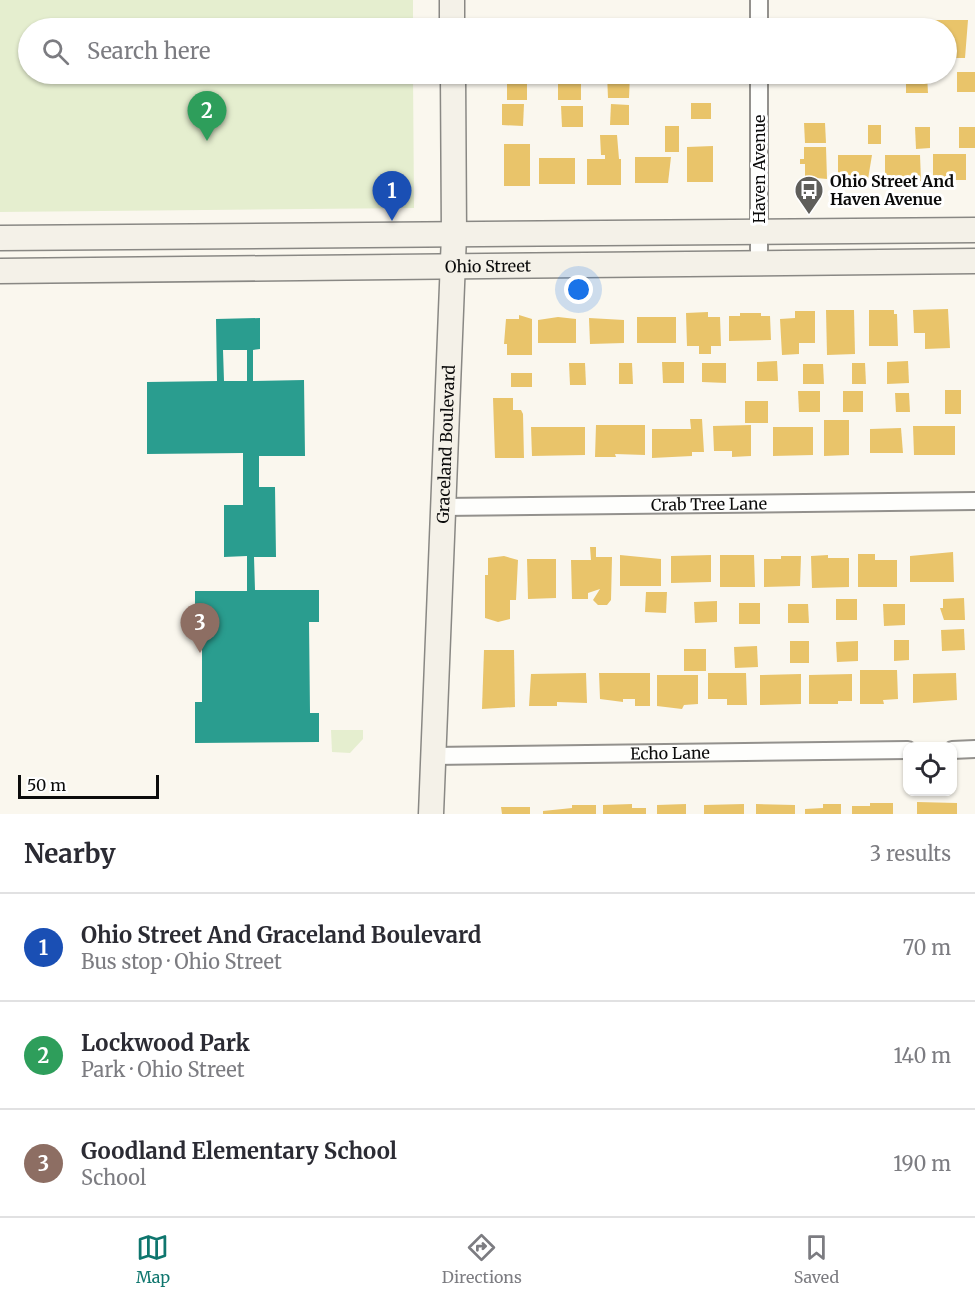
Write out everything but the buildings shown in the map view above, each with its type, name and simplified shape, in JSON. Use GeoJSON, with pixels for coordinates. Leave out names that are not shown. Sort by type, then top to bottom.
{"type":"FeatureCollection","features":[{"type":"Feature","properties":{"kind":"street"},"geometry":{"type":"LineString","coordinates":[[452,0],[452,18]]}},
{"type":"Feature","properties":{"kind":"street"},"geometry":{"type":"LineString","coordinates":[[759,0],[759,18]]}},
{"type":"Feature","properties":{"kind":"street","name":"Graceland Boulevard"},"geometry":{"type":"LineString","coordinates":[[431,814],[454,235],[453,84]]}},
{"type":"Feature","properties":{"kind":"street","name":"Haven Avenue"},"geometry":{"type":"LineString","coordinates":[[759,84],[759,264]]}},
{"type":"Feature","properties":{"kind":"street","name":"Ohio Street"},"geometry":{"type":"LineString","coordinates":[[0,238],[975,230]]}},
{"type":"Feature","properties":{"kind":"street"},"geometry":{"type":"LineString","coordinates":[[105,237],[105,270]]}},
{"type":"Feature","properties":{"kind":"street","name":"Ohio Street"},"geometry":{"type":"LineString","coordinates":[[0,271],[975,261]]}},
{"type":"Feature","properties":{"kind":"street","name":"Crab Tree Lane"},"geometry":{"type":"LineString","coordinates":[[443,507],[975,501]]}},
{"type":"Feature","properties":{"kind":"street"},"geometry":{"type":"LineString","coordinates":[[957,750],[975,749]]}},
{"type":"Feature","properties":{"kind":"street","name":"Echo Lane"},"geometry":{"type":"LineString","coordinates":[[433,756],[903,750]]}},
{"type":"Feature","properties":{"kind":"green space"},"geometry":{"type":"Polygon","coordinates":[[[0,0],[413,0],[413,18],[18,18],[18,84],[413,84],[414,208],[0,212],[0,0]]]}},
{"type":"Feature","properties":{"kind":"green space"},"geometry":{"type":"Polygon","coordinates":[[[331,730],[363,730],[363,739],[350,753],[332,752],[331,730]]]}},
{"type":"Feature","properties":{"kind":"place","name":"Lockwood Park"},"geometry":{"type":"Point","coordinates":[207,141]}},
{"type":"Feature","properties":{"kind":"place","name":"Ohio Street And Haven Avenue"},"geometry":{"type":"Point","coordinates":[809,216]}},
{"type":"Feature","properties":{"kind":"place","name":"Ohio Street And Graceland Boulevard"},"geometry":{"type":"Point","coordinates":[392,221]}},
{"type":"Feature","properties":{"kind":"place","name":"Goodland Elementary School"},"geometry":{"type":"Point","coordinates":[200,653]}}]}
